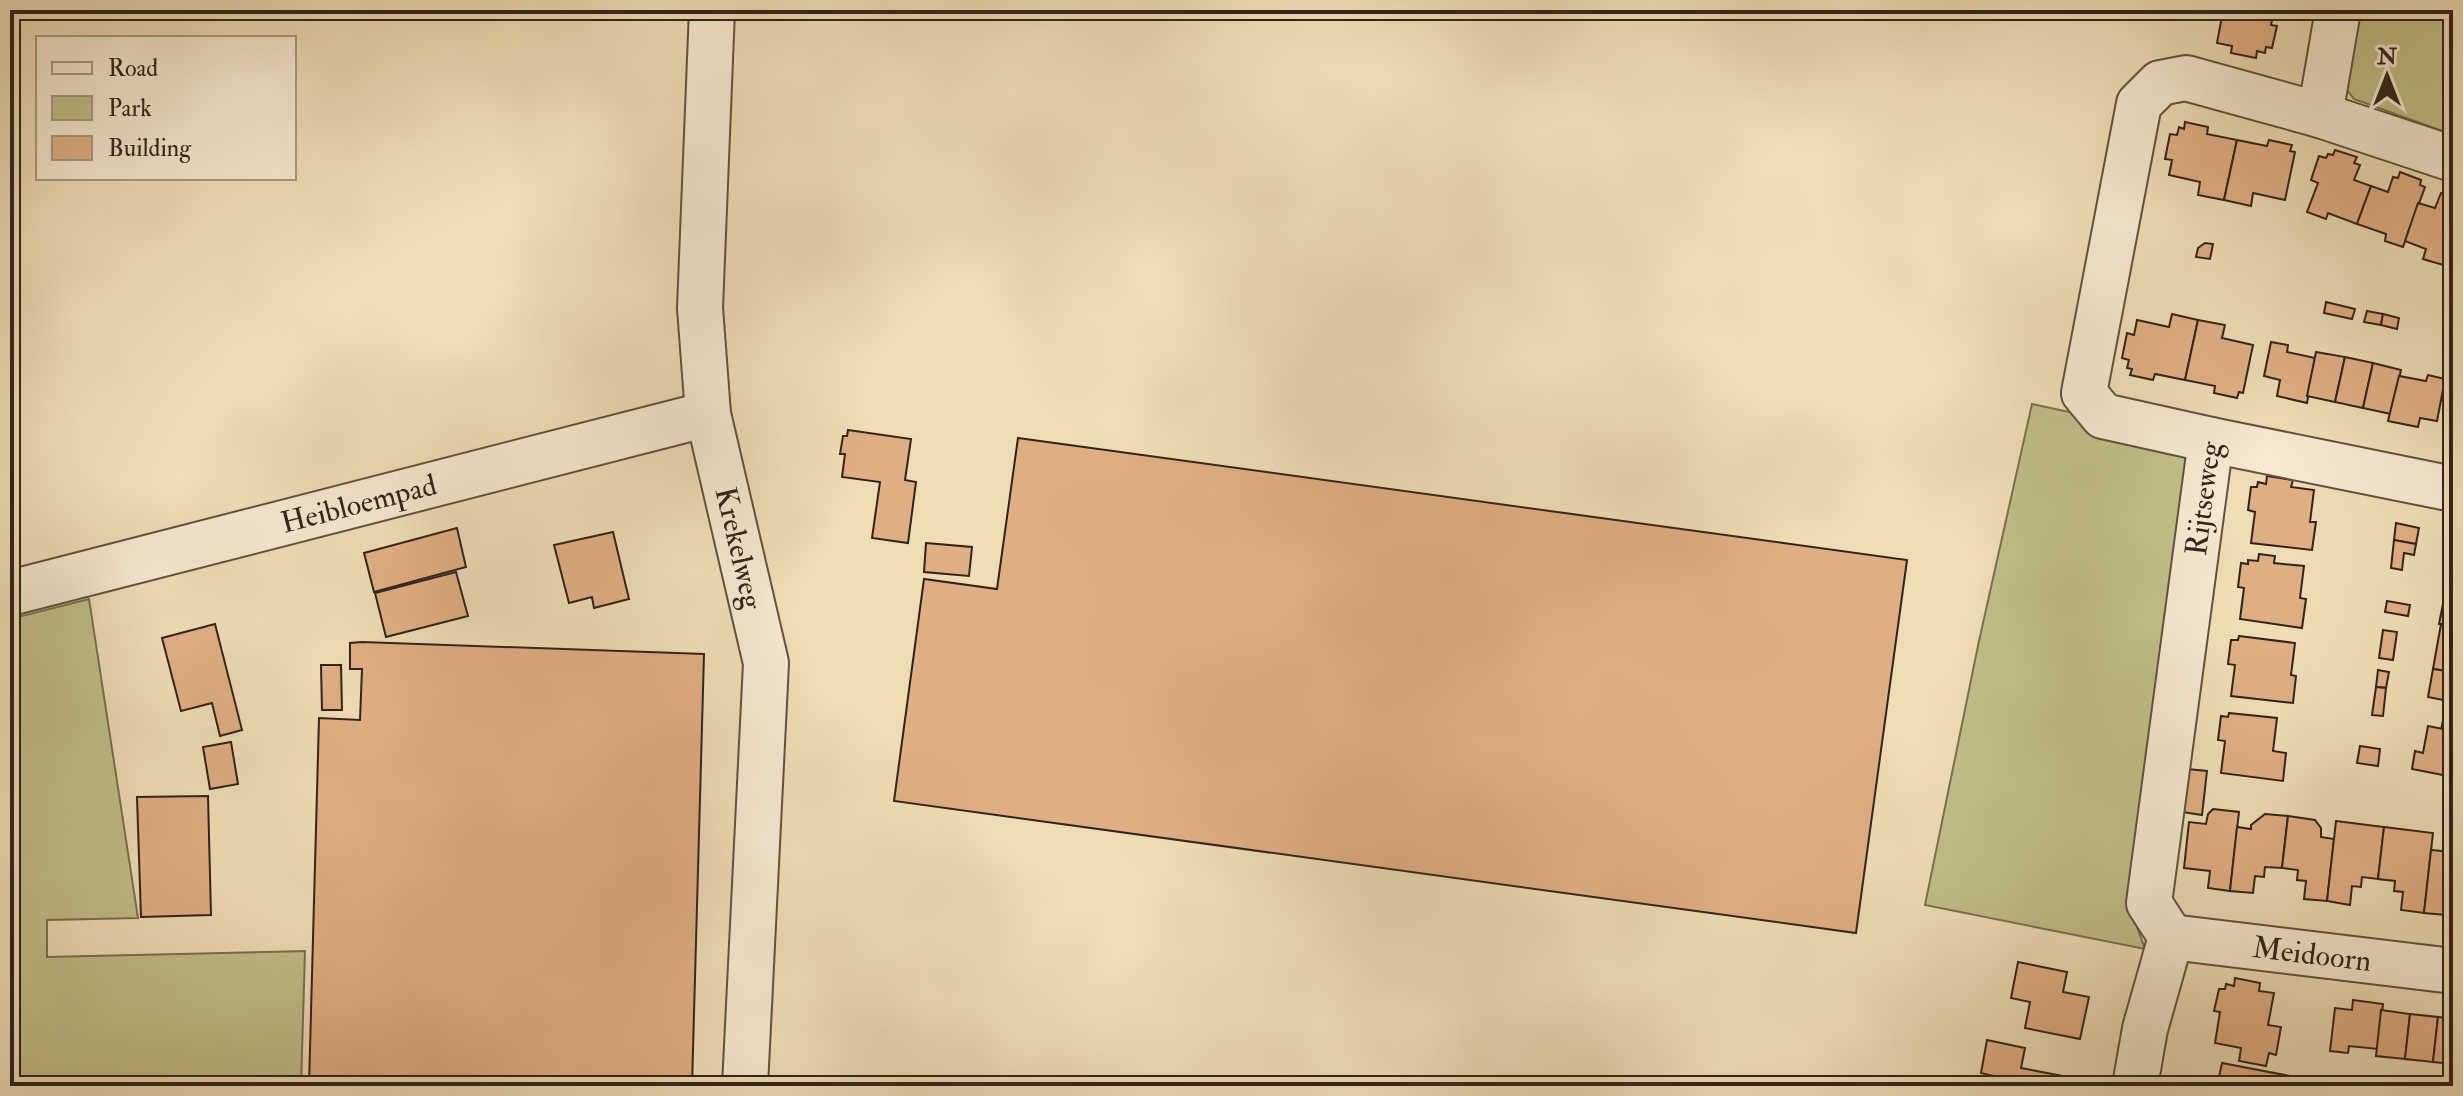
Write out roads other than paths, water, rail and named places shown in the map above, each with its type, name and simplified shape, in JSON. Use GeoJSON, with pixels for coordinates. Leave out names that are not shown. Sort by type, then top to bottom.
{"type":"FeatureCollection","features":[{"type":"Feature","properties":{"kind":"street","name":"Krekelweg"},"geometry":{"type":"LineString","coordinates":[[712,10],[700,308],[708,414],[766,663],[745,1086]]}},
{"type":"Feature","properties":{"kind":"street"},"geometry":{"type":"LineString","coordinates":[[2338,10],[2320,115],[2453,159]]}},
{"type":"Feature","properties":{"kind":"street","name":"Rijtseweg"},"geometry":{"type":"LineString","coordinates":[[2171,937],[2149,903],[2211,440],[2103,416],[2084,393],[2139,104],[2160,83],[2186,78],[2320,115]]}},
{"type":"Feature","properties":{"kind":"street","name":"Heibloempad"},"geometry":{"type":"LineString","coordinates":[[10,593],[708,414]]}},
{"type":"Feature","properties":{"kind":"street"},"geometry":{"type":"LineString","coordinates":[[2211,440],[2453,489]]}},
{"type":"Feature","properties":{"kind":"street"},"geometry":{"type":"LineString","coordinates":[[2135,1086],[2145,1029],[2171,937]]}},
{"type":"Feature","properties":{"kind":"street","name":"Meidoorn"},"geometry":{"type":"LineString","coordinates":[[2171,937],[2453,971]]}}]}
